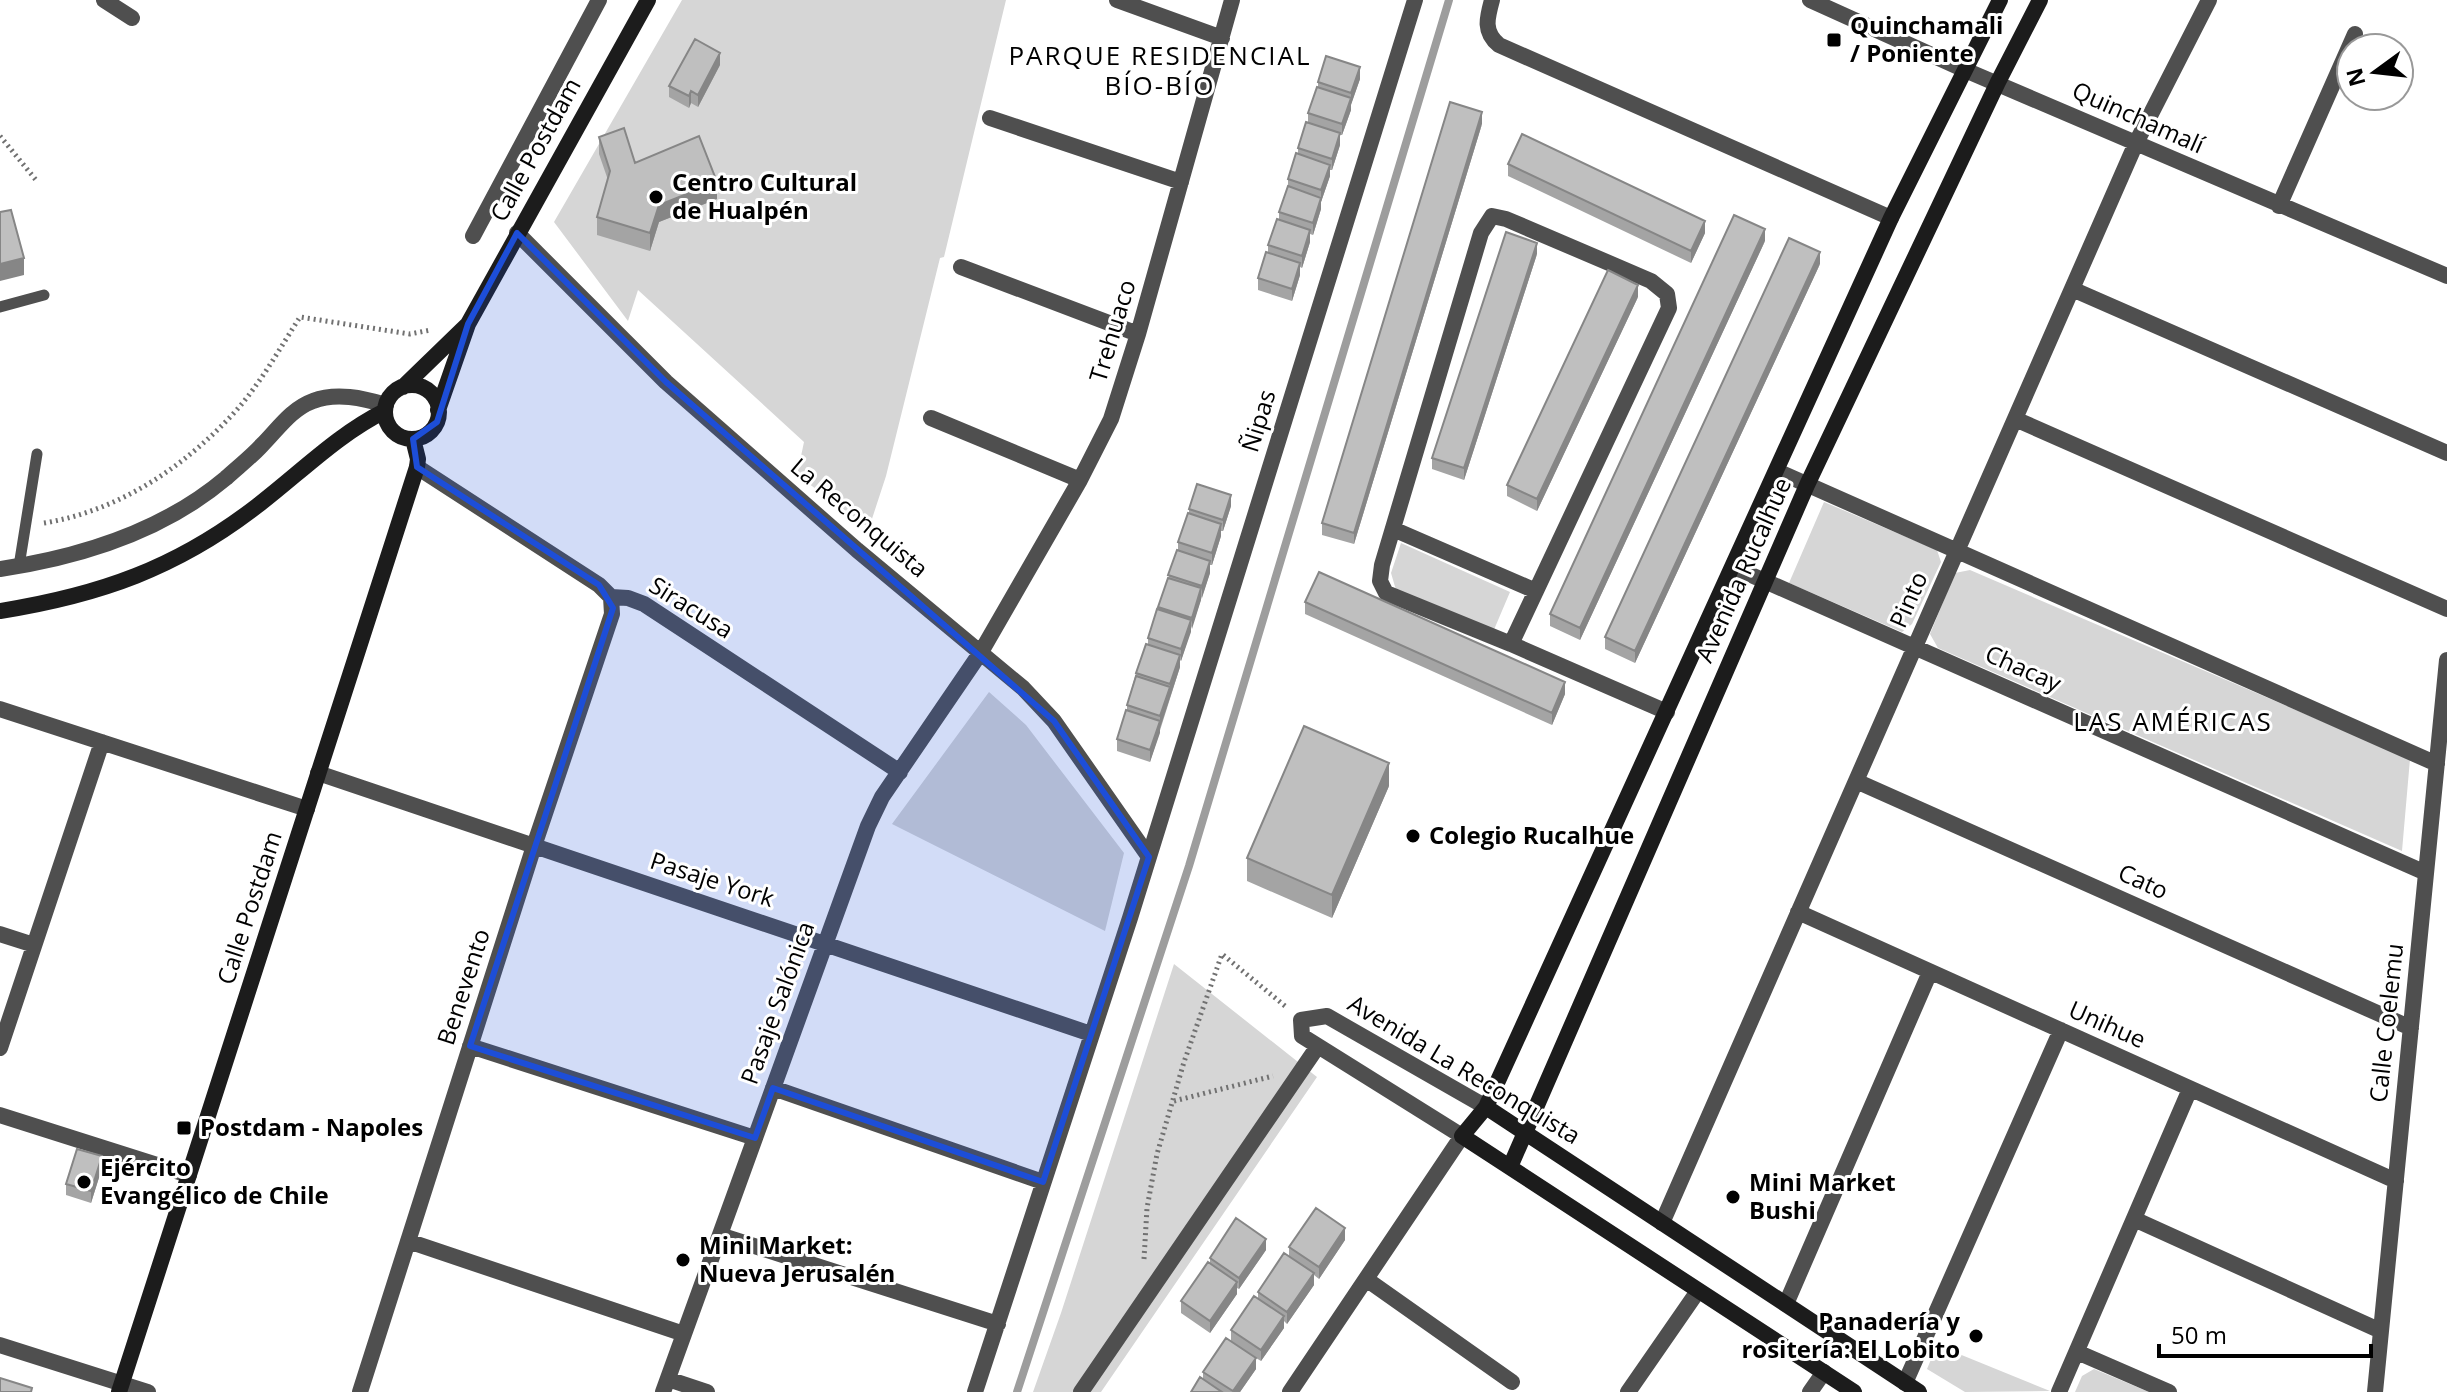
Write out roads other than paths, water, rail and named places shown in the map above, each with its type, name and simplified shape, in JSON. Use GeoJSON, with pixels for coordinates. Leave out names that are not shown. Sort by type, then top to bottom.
{"type":"FeatureCollection","features":[{"type":"Feature","properties":{"kind":"street"},"geometry":{"type":"LineString","coordinates":[[104,0],[132,18]]}},
{"type":"Feature","properties":{"kind":"street","name":"Calle Postdam"},"geometry":{"type":"LineString","coordinates":[[473,236],[599,0]]}},
{"type":"Feature","properties":{"kind":"street","name":"Calle Postdam"},"geometry":{"type":"LineString","coordinates":[[438,410],[468,324],[648,0]]}},
{"type":"Feature","properties":{"kind":"street"},"geometry":{"type":"LineString","coordinates":[[1117,0],[1222,38]]}},
{"type":"Feature","properties":{"kind":"street","name":"Trehuaco"},"geometry":{"type":"LineString","coordinates":[[981,652],[1080,480],[1111,419],[1232,0]]}},
{"type":"Feature","properties":{"kind":"street","name":"Ñipas"},"geometry":{"type":"LineString","coordinates":[[975,1392],[1149,857],[1415,0]]}},
{"type":"Feature","properties":{"kind":"street"},"geometry":{"type":"LineString","coordinates":[[1492,0],[1487,25],[1489,33],[1499,45],[1891,218]]}},
{"type":"Feature","properties":{"kind":"street","name":"Quinchamalí"},"geometry":{"type":"LineString","coordinates":[[1810,0],[1965,70],[2447,276]]}},
{"type":"Feature","properties":{"kind":"street","name":"Avenida Rucalhue"},"geometry":{"type":"LineString","coordinates":[[1462,1136],[1486,1107],[1891,218],[2000,0]]}},
{"type":"Feature","properties":{"kind":"street","name":"Avenida Rucalhue"},"geometry":{"type":"LineString","coordinates":[[1510,1167],[1807,485],[2040,0]]}},
{"type":"Feature","properties":{"kind":"street","name":"Pinto"},"geometry":{"type":"LineString","coordinates":[[1662,1223],[2136,143],[2209,0]]}},
{"type":"Feature","properties":{"kind":"street"},"geometry":{"type":"LineString","coordinates":[[2279,206],[2335,79]]}},
{"type":"Feature","properties":{"kind":"street"},"geometry":{"type":"LineString","coordinates":[[990,118],[1181,182]]}},
{"type":"Feature","properties":{"kind":"street"},"geometry":{"type":"LineString","coordinates":[[1511,644],[1669,308],[1667,294],[1651,281],[1506,219],[1492,216],[1481,233],[1380,581],[1386,593],[1667,712]]}},
{"type":"Feature","properties":{"kind":"street","name":"La Reconquista"},"geometry":{"type":"LineString","coordinates":[[517,233],[666,382],[857,550],[1023,688],[1054,721],[1149,857]]}},
{"type":"Feature","properties":{"kind":"street"},"geometry":{"type":"LineString","coordinates":[[961,267],[1138,334]]}},
{"type":"Feature","properties":{"kind":"street"},"geometry":{"type":"LineString","coordinates":[[2072,289],[2447,453]]}},
{"type":"Feature","properties":{"kind":"street","name":"Calle Postdam"},"geometry":{"type":"LineString","coordinates":[[403,387],[468,324]]}},
{"type":"Feature","properties":{"kind":"street"},"geometry":{"type":"LineString","coordinates":[[0,611],[76,596],[157,569],[179,557],[223,530],[385,408],[392,394],[403,387],[423,388],[434,397],[438,410],[434,427],[425,435],[413,439],[401,437],[391,429],[385,408]]}},
{"type":"Feature","properties":{"kind":"street"},"geometry":{"type":"LineString","coordinates":[[0,569],[59,559],[97,548],[172,515],[221,482],[292,414],[315,400],[354,398],[385,408]]}},
{"type":"Feature","properties":{"kind":"street"},"geometry":{"type":"LineString","coordinates":[[931,418],[1080,480]]}},
{"type":"Feature","properties":{"kind":"street"},"geometry":{"type":"LineString","coordinates":[[2015,419],[2447,609]]}},
{"type":"Feature","properties":{"kind":"street","name":"Calle Postdam"},"geometry":{"type":"LineString","coordinates":[[120,1388],[417,467],[413,439]]}},
{"type":"Feature","properties":{"kind":"street","name":"Siracusa"},"geometry":{"type":"LineString","coordinates":[[417,467],[599,585],[611,597],[628,598],[644,604],[900,772]]}},
{"type":"Feature","properties":{"kind":"street"},"geometry":{"type":"LineString","coordinates":[[1777,471],[2437,764]]}},
{"type":"Feature","properties":{"kind":"street"},"geometry":{"type":"LineString","coordinates":[[1393,529],[1536,591]]}},
{"type":"Feature","properties":{"kind":"street","name":"Chacay"},"geometry":{"type":"LineString","coordinates":[[1733,567],[2426,873]]}},
{"type":"Feature","properties":{"kind":"street","name":"Benevento"},"geometry":{"type":"LineString","coordinates":[[360,1392],[534,846],[612,614],[611,597]]}},
{"type":"Feature","properties":{"kind":"street","name":"Pasaje Salónica"},"geometry":{"type":"LineString","coordinates":[[665,1385],[868,826],[882,797],[981,652]]}},
{"type":"Feature","properties":{"kind":"street","name":"Calle Coelemu"},"geometry":{"type":"LineString","coordinates":[[2375,1392],[2447,660]]}},
{"type":"Feature","properties":{"kind":"street"},"geometry":{"type":"LineString","coordinates":[[0,709],[307,809]]}},
{"type":"Feature","properties":{"kind":"street"},"geometry":{"type":"LineString","coordinates":[[0,1048],[102,742]]}},
{"type":"Feature","properties":{"kind":"street","name":"Pasaje York"},"geometry":{"type":"LineString","coordinates":[[318,773],[1091,1034]]}},
{"type":"Feature","properties":{"kind":"street","name":"Cato"},"geometry":{"type":"LineString","coordinates":[[1856,781],[2411,1028]]}},
{"type":"Feature","properties":{"kind":"street","name":"Unihue"},"geometry":{"type":"LineString","coordinates":[[1798,912],[2396,1181]]}},
{"type":"Feature","properties":{"kind":"street"},"geometry":{"type":"LineString","coordinates":[[0,934],[34,945]]}},
{"type":"Feature","properties":{"kind":"street"},"geometry":{"type":"LineString","coordinates":[[1786,1304],[1930,972]]}},
{"type":"Feature","properties":{"kind":"street","name":"Avenida La Reconquista"},"geometry":{"type":"LineString","coordinates":[[1318,1046],[1302,1036],[1301,1020],[1327,1016],[1486,1107],[1912,1387]]}},
{"type":"Feature","properties":{"kind":"street"},"geometry":{"type":"LineString","coordinates":[[1912,1387],[2061,1030]]}},
{"type":"Feature","properties":{"kind":"street"},"geometry":{"type":"LineString","coordinates":[[470,1046],[755,1138]]}},
{"type":"Feature","properties":{"kind":"street"},"geometry":{"type":"LineString","coordinates":[[1081,1392],[1318,1046],[1462,1136],[1854,1392]]}},
{"type":"Feature","properties":{"kind":"street"},"geometry":{"type":"LineString","coordinates":[[773,1088],[1043,1182]]}},
{"type":"Feature","properties":{"kind":"street"},"geometry":{"type":"LineString","coordinates":[[2059,1392],[2190,1089]]}},
{"type":"Feature","properties":{"kind":"street"},"geometry":{"type":"LineString","coordinates":[[0,1115],[189,1175]]}},
{"type":"Feature","properties":{"kind":"street"},"geometry":{"type":"LineString","coordinates":[[1290,1392],[1462,1136]]}},
{"type":"Feature","properties":{"kind":"street"},"geometry":{"type":"LineString","coordinates":[[2134,1219],[2381,1331]]}},
{"type":"Feature","properties":{"kind":"street"},"geometry":{"type":"LineString","coordinates":[[720,1235],[998,1324]]}},
{"type":"Feature","properties":{"kind":"street"},"geometry":{"type":"LineString","coordinates":[[408,1241],[684,1334]]}},
{"type":"Feature","properties":{"kind":"street"},"geometry":{"type":"LineString","coordinates":[[1366,1279],[1512,1382]]}},
{"type":"Feature","properties":{"kind":"street"},"geometry":{"type":"LineString","coordinates":[[1628,1392],[1698,1291]]}},
{"type":"Feature","properties":{"kind":"street"},"geometry":{"type":"LineString","coordinates":[[0,1345],[120,1388],[148,1392]]}},
{"type":"Feature","properties":{"kind":"street"},"geometry":{"type":"LineString","coordinates":[[2077,1352],[2169,1392]]}},
{"type":"Feature","properties":{"kind":"street"},"geometry":{"type":"LineString","coordinates":[[1810,1392],[1824,1372]]}},
{"type":"Feature","properties":{"kind":"street"},"geometry":{"type":"LineString","coordinates":[[665,1385],[707,1392]]}},
{"type":"Feature","properties":{"kind":"lane"},"geometry":{"type":"LineString","coordinates":[[0,307],[44,295]]}},
{"type":"Feature","properties":{"kind":"lane"},"geometry":{"type":"LineString","coordinates":[[19,566],[37,454]]}},
{"type":"Feature","properties":{"kind":"waterway"},"geometry":{"type":"LineString","coordinates":[[1017,1392],[1189,866],[1449,0]]}},
{"type":"Feature","properties":{"kind":"place","name":"Quinchamali / Poniente"},"geometry":{"type":"Point","coordinates":[1834,40]}},
{"type":"Feature","properties":{"kind":"place","name":"Centro Cultural de Hualpén"},"geometry":{"type":"Point","coordinates":[656,197]}},
{"type":"Feature","properties":{"kind":"place","name":"Colegio Rucalhue"},"geometry":{"type":"Point","coordinates":[1413,836]}},
{"type":"Feature","properties":{"kind":"place","name":"Postdam - Napoles"},"geometry":{"type":"Point","coordinates":[184,1128]}},
{"type":"Feature","properties":{"kind":"place","name":"Ejército Evangélico de Chile"},"geometry":{"type":"Point","coordinates":[84,1182]}},
{"type":"Feature","properties":{"kind":"place","name":"Mini Market Bushi"},"geometry":{"type":"Point","coordinates":[1733,1197]}},
{"type":"Feature","properties":{"kind":"place","name":"Mini Market: Nueva Jerusalén"},"geometry":{"type":"Point","coordinates":[683,1260]}},
{"type":"Feature","properties":{"kind":"place","name":"Panadería y rositería: El Lobito"},"geometry":{"type":"Point","coordinates":[1976,1336]}},
{"type":"Feature","properties":{"kind":"district","name":"PARQUE RESIDENCIAL BÍO-BÍO"},"geometry":{"type":"Point","coordinates":[1160,71]}},
{"type":"Feature","properties":{"kind":"district","name":"LAS AMÉRICAS"},"geometry":{"type":"Point","coordinates":[2173,722]}}]}
